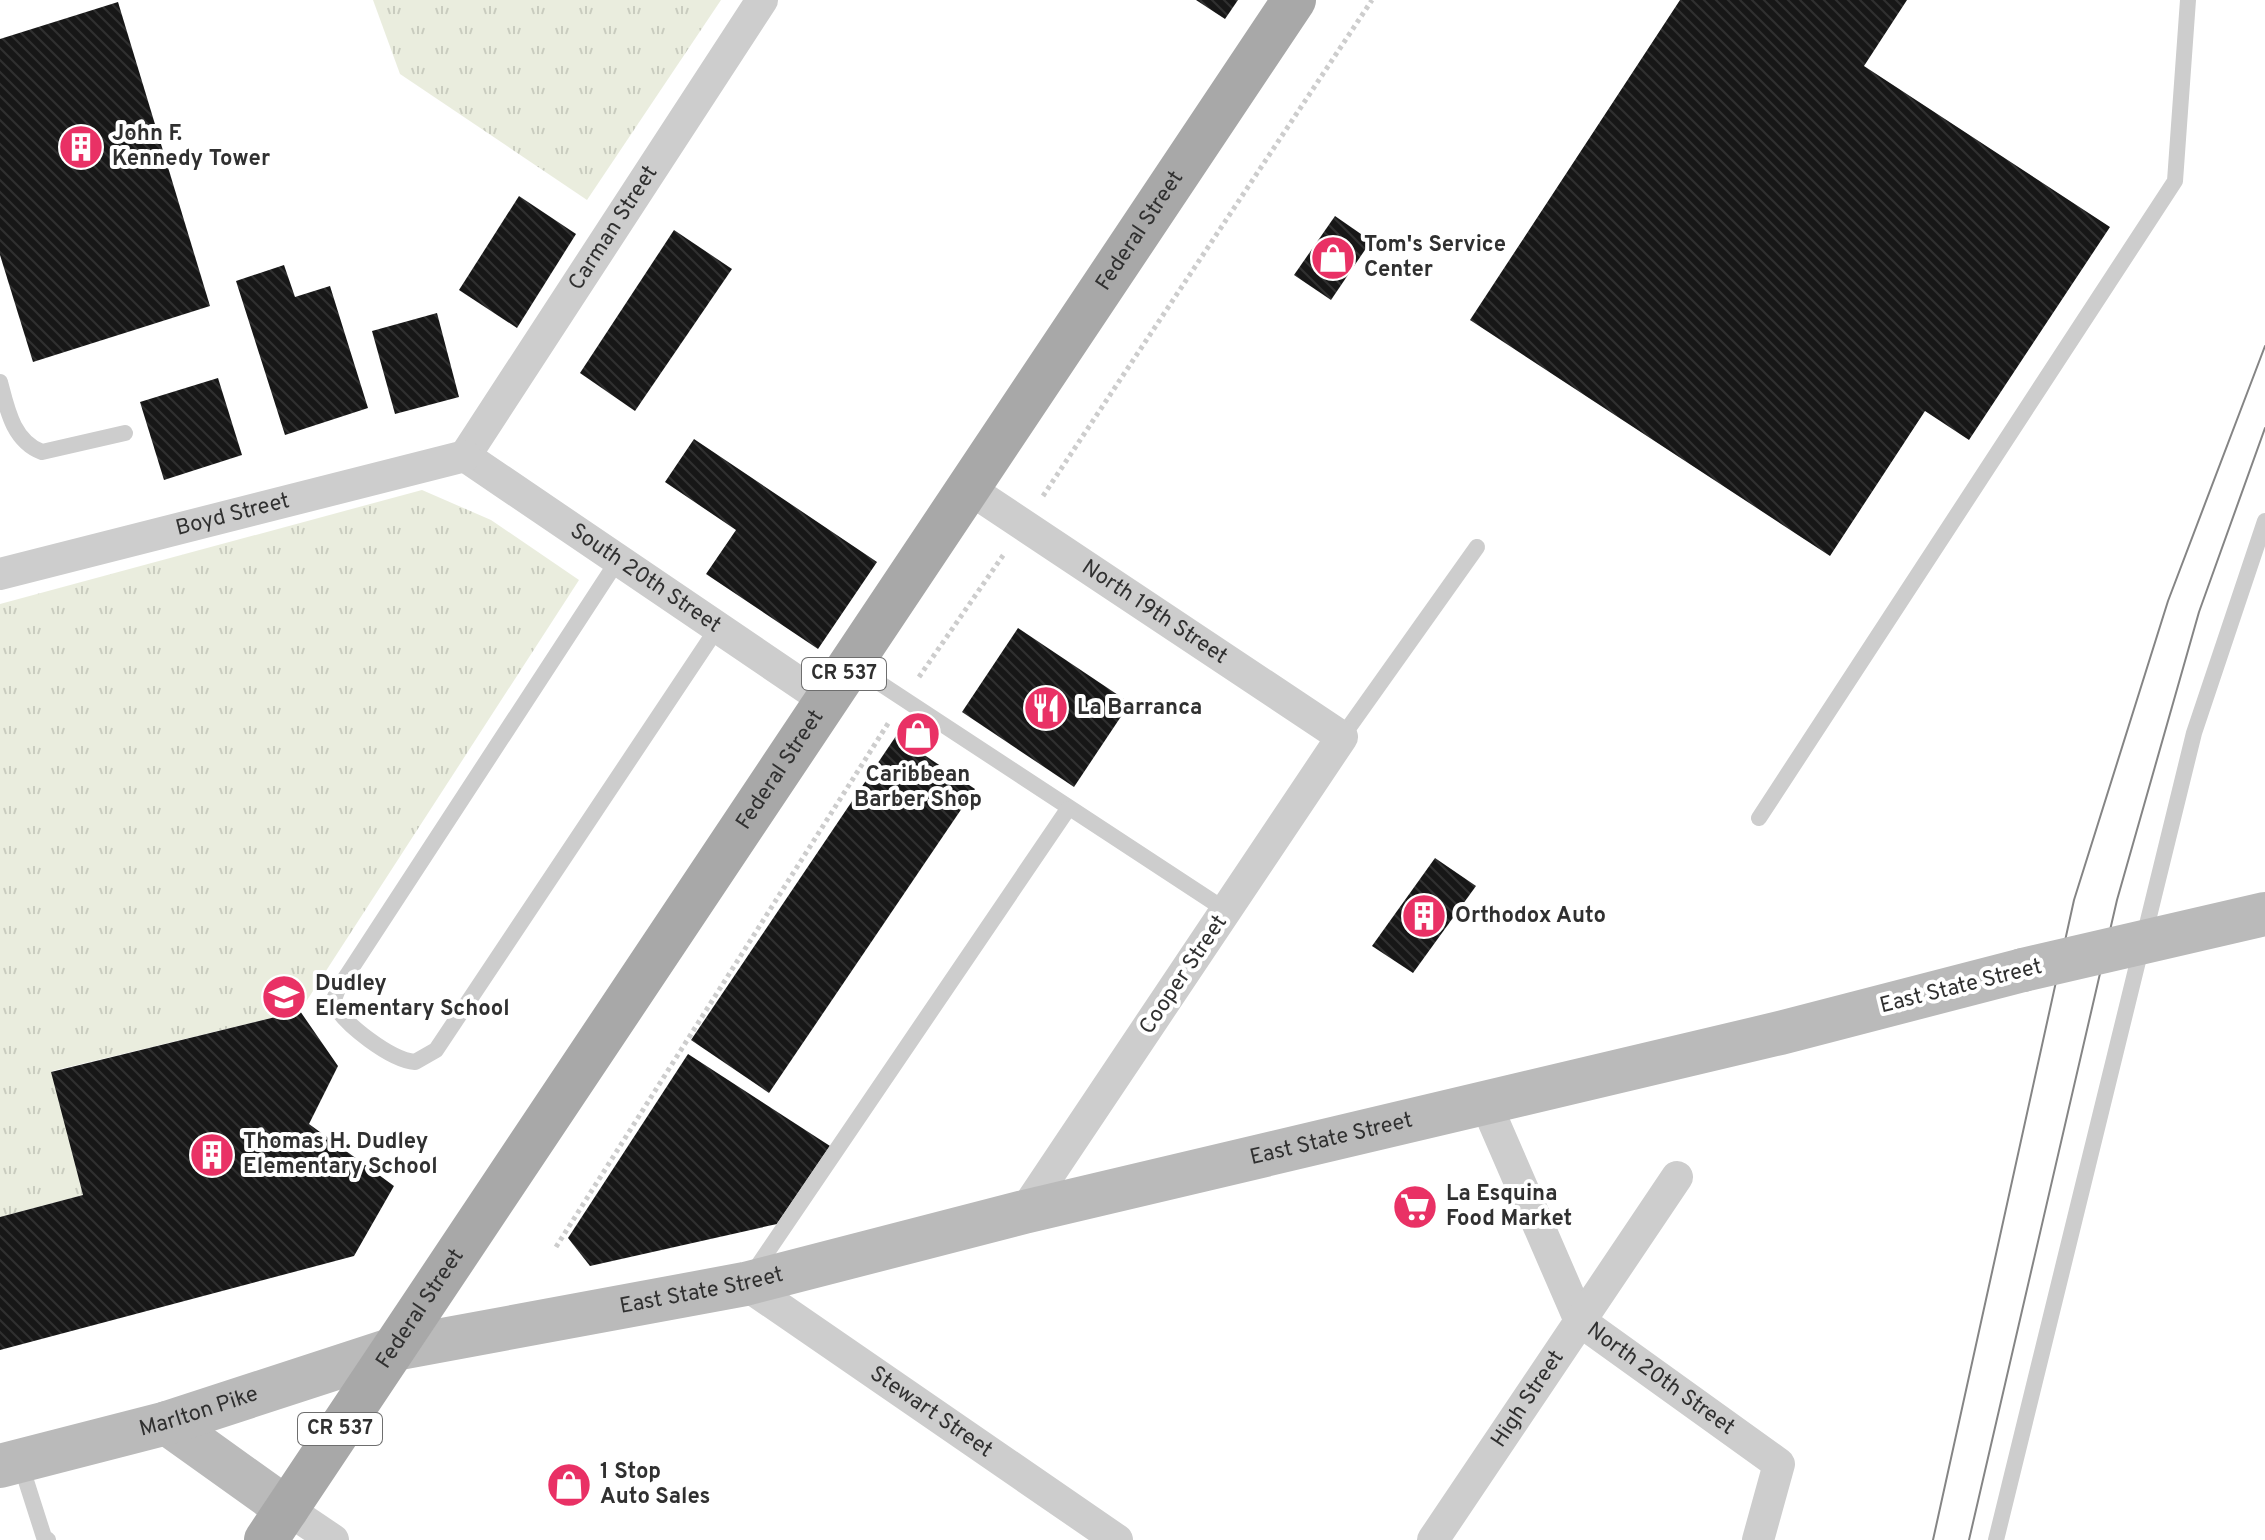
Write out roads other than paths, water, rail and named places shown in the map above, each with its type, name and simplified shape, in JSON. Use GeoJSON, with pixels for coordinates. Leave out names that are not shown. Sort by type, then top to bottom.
{"type":"FeatureCollection","features":[{"type":"Feature","properties":{"kind":"main road","name":"Federal Street"},"geometry":{"type":"LineString","coordinates":[[276,1524],[1294,0]]}},
{"type":"Feature","properties":{"kind":"main road","name":"East State Street"},"geometry":{"type":"LineString","coordinates":[[394,1349],[745,1284],[1024,1212],[2265,914]]}},
{"type":"Feature","properties":{"kind":"main road","name":"Marlton Pike"},"geometry":{"type":"LineString","coordinates":[[10,1463],[167,1423],[394,1349]]}},
{"type":"Feature","properties":{"kind":"main road"},"geometry":{"type":"LineString","coordinates":[[167,1423],[276,1524]]}},
{"type":"Feature","properties":{"kind":"street","name":"Carman Street"},"geometry":{"type":"LineString","coordinates":[[465,456],[762,0]]}},
{"type":"Feature","properties":{"kind":"street","name":"South 20th Street"},"geometry":{"type":"LineString","coordinates":[[465,456],[826,701]]}},
{"type":"Feature","properties":{"kind":"street","name":"Boyd Street"},"geometry":{"type":"LineString","coordinates":[[0,574],[465,456]]}},
{"type":"Feature","properties":{"kind":"street","name":"North 19th Street"},"geometry":{"type":"LineString","coordinates":[[968,488],[1342,737]]}},
{"type":"Feature","properties":{"kind":"street","name":"Cooper Street"},"geometry":{"type":"LineString","coordinates":[[1024,1212],[1342,737]]}},
{"type":"Feature","properties":{"kind":"street","name":"North 20th Street"},"geometry":{"type":"LineString","coordinates":[[1485,1102],[1580,1321],[1779,1464],[1758,1540]]}},
{"type":"Feature","properties":{"kind":"street","name":"High Street"},"geometry":{"type":"LineString","coordinates":[[1433,1540],[1677,1177]]}},
{"type":"Feature","properties":{"kind":"street","name":"Stewart Street"},"geometry":{"type":"LineString","coordinates":[[745,1284],[1117,1540]]}},
{"type":"Feature","properties":{"kind":"street"},"geometry":{"type":"LineString","coordinates":[[276,1524],[333,1540]]}},
{"type":"Feature","properties":{"kind":"lane"},"geometry":{"type":"LineString","coordinates":[[1759,818],[2175,181],[2188,0]]}},
{"type":"Feature","properties":{"kind":"lane"},"geometry":{"type":"LineString","coordinates":[[0,382],[10,418],[31,448],[42,452],[125,433]]}},
{"type":"Feature","properties":{"kind":"lane"},"geometry":{"type":"LineString","coordinates":[[1996,1540],[2194,733],[2265,521]]}},
{"type":"Feature","properties":{"kind":"lane"},"geometry":{"type":"LineString","coordinates":[[1342,737],[1477,547]]}},
{"type":"Feature","properties":{"kind":"lane"},"geometry":{"type":"LineString","coordinates":[[618,560],[338,989],[333,1002],[344,1021],[394,1056],[415,1062],[436,1050],[718,627]]}},
{"type":"Feature","properties":{"kind":"lane"},"geometry":{"type":"LineString","coordinates":[[851,664],[1227,911]]}},
{"type":"Feature","properties":{"kind":"lane"},"geometry":{"type":"LineString","coordinates":[[745,1284],[1068,809]]}},
{"type":"Feature","properties":{"kind":"lane"},"geometry":{"type":"LineString","coordinates":[[10,1463],[48,1540]]}},
{"type":"Feature","properties":{"kind":"tram line"},"geometry":{"type":"LineString","coordinates":[[1933,1540],[2074,900],[2168,601],[2265,346]]}},
{"type":"Feature","properties":{"kind":"tram line"},"geometry":{"type":"LineString","coordinates":[[1969,1540],[2117,900],[2199,612],[2265,428]]}},
{"type":"Feature","properties":{"kind":"place","name":"John F. Kennedy Tower"},"geometry":{"type":"Point","coordinates":[81,147]}},
{"type":"Feature","properties":{"kind":"place","name":"Tom's Service Center"},"geometry":{"type":"Point","coordinates":[1333,258]}},
{"type":"Feature","properties":{"kind":"place","name":"La Barranca"},"geometry":{"type":"Point","coordinates":[1046,708]}},
{"type":"Feature","properties":{"kind":"place","name":"Caribbean Barber Shop"},"geometry":{"type":"Point","coordinates":[918,734]}},
{"type":"Feature","properties":{"kind":"place","name":"Orthodox Auto"},"geometry":{"type":"Point","coordinates":[1424,916]}},
{"type":"Feature","properties":{"kind":"place","name":"Dudley Elementary School"},"geometry":{"type":"Point","coordinates":[284,997]}},
{"type":"Feature","properties":{"kind":"place","name":"Thomas H. Dudley Elementary School"},"geometry":{"type":"Point","coordinates":[212,1155]}},
{"type":"Feature","properties":{"kind":"place","name":"La Esquina Food Market"},"geometry":{"type":"Point","coordinates":[1415,1207]}},
{"type":"Feature","properties":{"kind":"place","name":"1 Stop Auto Sales"},"geometry":{"type":"Point","coordinates":[569,1485]}}]}
